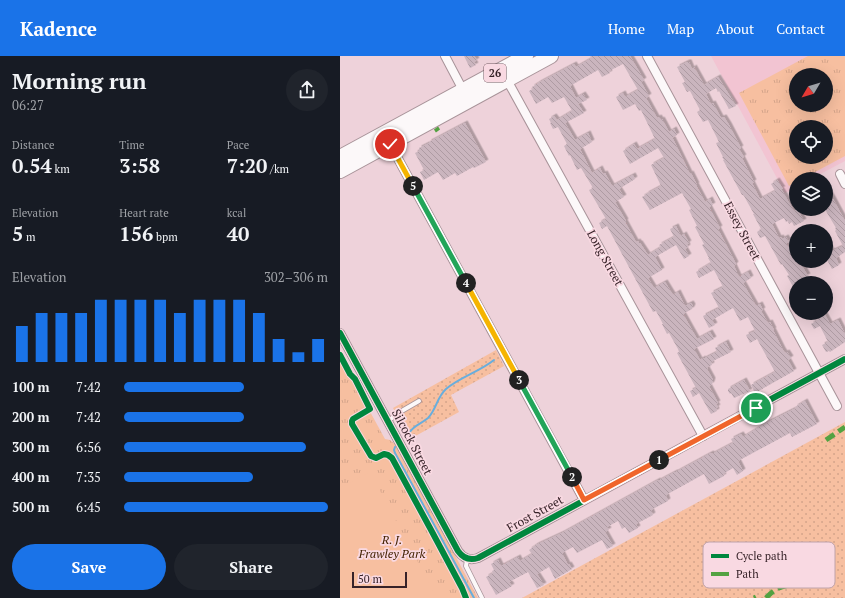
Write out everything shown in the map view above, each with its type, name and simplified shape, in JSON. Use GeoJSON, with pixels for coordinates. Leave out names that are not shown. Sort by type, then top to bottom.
{"type":"FeatureCollection","features":[{"type":"Feature","properties":{"kind":"highway","name":"26"},"geometry":{"type":"LineString","coordinates":[[340,171],[390,144],[526,56]]}},
{"type":"Feature","properties":{"kind":"highway","name":"26"},"geometry":{"type":"LineString","coordinates":[[340,157],[466,96],[508,80],[551,56]]}},
{"type":"Feature","properties":{"kind":"street"},"geometry":{"type":"LineString","coordinates":[[445,56],[466,96]]}},
{"type":"Feature","properties":{"kind":"street","name":"Essey Street"},"geometry":{"type":"LineString","coordinates":[[647,56],[837,406]]}},
{"type":"Feature","properties":{"kind":"street","name":"Long Street"},"geometry":{"type":"LineString","coordinates":[[508,80],[703,436]]}},
{"type":"Feature","properties":{"kind":"street"},"geometry":{"type":"LineString","coordinates":[[390,144],[584,500]]}},
{"type":"Feature","properties":{"kind":"street"},"geometry":{"type":"LineString","coordinates":[[840,174],[845,184]]}},
{"type":"Feature","properties":{"kind":"street","name":"Silcock Street"},"geometry":{"type":"LineString","coordinates":[[340,333],[458,551],[467,559]]}},
{"type":"Feature","properties":{"kind":"street","name":"Frost Street"},"geometry":{"type":"LineString","coordinates":[[467,559],[478,558],[845,359]]}},
{"type":"Feature","properties":{"kind":"lane"},"geometry":{"type":"LineString","coordinates":[[388,421],[400,412],[420,401]]}},
{"type":"Feature","properties":{"kind":"lane"},"geometry":{"type":"LineString","coordinates":[[467,559],[466,566],[482,598]]}},
{"type":"Feature","properties":{"kind":"shaded area"},"geometry":{"type":"Polygon","coordinates":[[[711,56],[845,56],[845,161],[824,172],[789,172],[789,191],[785,193],[711,56]]]}},
{"type":"Feature","properties":{"kind":"green space"},"geometry":{"type":"Polygon","coordinates":[[[808,56],[845,56],[845,156],[833,162],[833,120],[789,120],[789,164],[830,164],[815,172],[789,172],[789,186],[739,93],[808,56]]]}},
{"type":"Feature","properties":{"kind":"green space"},"geometry":{"type":"Polygon","coordinates":[[[496,350],[504,366],[451,395],[459,412],[410,439],[393,408],[496,350]]]}},
{"type":"Feature","properties":{"kind":"green space","name":"R. J. Frawley Park"},"geometry":{"type":"Polygon","coordinates":[[[340,357],[385,439],[390,440],[395,444],[478,598],[340,598],[340,357]]]}},
{"type":"Feature","properties":{"kind":"green space"},"geometry":{"type":"Polygon","coordinates":[[[845,422],[845,598],[522,598],[845,422]]]}},
{"type":"Feature","properties":{"kind":"green space"},"geometry":{"type":"Polygon","coordinates":[[[370,472],[437,598],[340,598],[340,488],[370,472]]]}},
{"type":"Feature","properties":{"kind":"building"},"geometry":{"type":"Polygon","coordinates":[[[464,56],[474,56],[477,60],[474,62],[476,65],[470,68],[464,56]]]}},
{"type":"Feature","properties":{"kind":"building"},"geometry":{"type":"Polygon","coordinates":[[[590,56],[630,56],[644,80],[641,82],[649,96],[646,98],[657,118],[659,117],[661,120],[662,119],[669,132],[674,129],[677,135],[672,138],[690,174],[691,173],[705,202],[710,199],[713,205],[709,207],[720,228],[718,229],[736,264],[734,266],[739,277],[748,272],[751,278],[743,283],[756,306],[760,304],[763,310],[761,311],[768,323],[770,322],[783,350],[785,353],[787,352],[791,358],[788,360],[794,371],[755,393],[751,385],[775,372],[757,339],[750,343],[746,335],[755,331],[748,317],[740,321],[733,308],[712,320],[715,325],[709,328],[703,316],[719,308],[711,293],[723,287],[714,270],[699,278],[696,272],[711,263],[702,245],[704,244],[695,227],[697,226],[689,210],[691,209],[682,193],[650,210],[642,197],[661,186],[651,165],[664,158],[658,148],[630,164],[623,151],[634,144],[637,149],[655,139],[641,110],[639,111],[635,104],[623,110],[616,97],[623,93],[625,97],[638,90],[623,64],[609,71],[610,73],[602,77],[598,70],[570,86],[576,98],[583,94],[587,100],[578,104],[584,113],[565,123],[575,140],[588,133],[592,142],[580,149],[592,173],[600,168],[603,174],[605,173],[612,186],[633,175],[635,179],[619,189],[624,197],[615,202],[636,242],[638,241],[640,243],[648,255],[661,247],[659,245],[674,237],[670,229],[676,226],[681,236],[684,234],[689,243],[687,244],[688,247],[685,249],[689,256],[684,259],[676,245],[655,257],[662,270],[648,278],[654,288],[665,282],[673,295],[678,292],[685,306],[691,303],[693,306],[692,309],[683,314],[697,339],[710,332],[714,339],[694,349],[700,360],[717,352],[715,348],[726,342],[731,352],[711,362],[712,365],[707,367],[713,380],[712,384],[709,386],[718,403],[716,404],[718,407],[716,408],[717,411],[711,414],[699,393],[693,397],[690,391],[696,388],[677,353],[679,352],[678,349],[669,333],[667,334],[656,311],[653,312],[607,226],[602,229],[599,223],[606,219],[589,190],[593,188],[581,168],[577,170],[564,146],[567,144],[558,127],[553,129],[550,123],[549,119],[554,116],[557,120],[572,111],[564,97],[552,103],[548,97],[536,104],[529,91],[540,82],[574,64],[576,67],[592,58],[590,56]]]}},
{"type":"Feature","properties":{"kind":"building"},"geometry":{"type":"Polygon","coordinates":[[[689,62],[692,69],[694,67],[704,85],[718,77],[736,106],[729,109],[716,88],[706,94],[721,118],[724,117],[741,148],[739,149],[744,157],[742,158],[754,182],[752,183],[760,199],[775,191],[771,184],[777,180],[789,203],[789,216],[801,216],[804,221],[798,224],[793,224],[792,222],[789,224],[784,218],[772,224],[779,238],[781,237],[782,239],[786,237],[789,242],[786,243],[789,248],[789,268],[803,268],[808,276],[789,276],[789,280],[787,276],[789,275],[782,264],[781,265],[765,236],[760,238],[757,232],[761,229],[754,214],[723,160],[716,143],[719,142],[708,120],[703,122],[697,112],[700,110],[690,91],[687,92],[682,83],[685,82],[677,67],[689,62]]]}},
{"type":"Feature","properties":{"kind":"building"},"geometry":{"type":"Polygon","coordinates":[[[465,123],[486,162],[457,176],[455,173],[443,180],[438,172],[424,180],[420,172],[424,170],[415,153],[419,151],[419,148],[429,142],[465,123]]]}},
{"type":"Feature","properties":{"kind":"building"},"geometry":{"type":"Polygon","coordinates":[[[833,199],[845,221],[845,252],[836,258],[839,265],[832,269],[833,251],[843,246],[835,231],[836,228],[829,216],[833,216],[833,199]]]}},
{"type":"Feature","properties":{"kind":"building"},"geometry":{"type":"Polygon","coordinates":[[[818,320],[828,320],[830,324],[838,320],[845,334],[845,342],[830,352],[826,352],[822,345],[828,342],[820,326],[814,329],[811,324],[818,320]]]}},
{"type":"Feature","properties":{"kind":"building"},"geometry":{"type":"Polygon","coordinates":[[[744,380],[750,391],[734,398],[728,389],[744,380]]]}},
{"type":"Feature","properties":{"kind":"building"},"geometry":{"type":"Polygon","coordinates":[[[805,401],[817,424],[792,437],[790,433],[738,461],[743,471],[737,475],[733,468],[723,474],[724,476],[709,484],[704,474],[666,495],[668,501],[651,510],[653,515],[636,524],[638,528],[629,533],[625,527],[622,529],[618,521],[607,527],[609,530],[605,532],[613,546],[607,549],[602,540],[577,553],[573,547],[562,553],[568,565],[569,564],[572,569],[555,579],[549,567],[537,574],[544,585],[537,588],[528,572],[509,582],[512,586],[496,595],[486,577],[493,573],[492,571],[494,570],[491,564],[498,560],[501,566],[518,557],[520,561],[532,554],[529,550],[536,545],[562,533],[658,480],[733,443],[731,439],[741,434],[743,437],[766,423],[796,408],[795,407],[805,401]]]}},
{"type":"Feature","properties":{"kind":"waterway"},"geometry":{"type":"LineString","coordinates":[[409,433],[415,426],[428,418],[446,389],[494,360]]}},
{"type":"Feature","properties":{"kind":"waterway"},"geometry":{"type":"LineString","coordinates":[[395,447],[395,453],[474,598]]}},
{"type":"Feature","properties":{"kind":"marked path"},"geometry":{"type":"LineString","coordinates":[[826,440],[845,427]]}},
{"type":"Feature","properties":{"kind":"marked path"},"geometry":{"type":"LineString","coordinates":[[766,598],[779,588]]}},
{"type":"Feature","properties":{"kind":"cycle path"},"geometry":{"type":"LineString","coordinates":[[340,333],[458,551],[464,557],[469,559],[478,558],[845,359]]}},
{"type":"Feature","properties":{"kind":"cycle path"},"geometry":{"type":"LineString","coordinates":[[340,355],[350,374],[355,379],[370,409],[353,419],[352,424],[371,456],[376,458],[384,454],[392,458],[466,598]]}},
{"type":"Feature","properties":{"kind":"route"},"geometry":{"type":"LineString","coordinates":[[390,144],[584,500],[756,408]]}}]}
